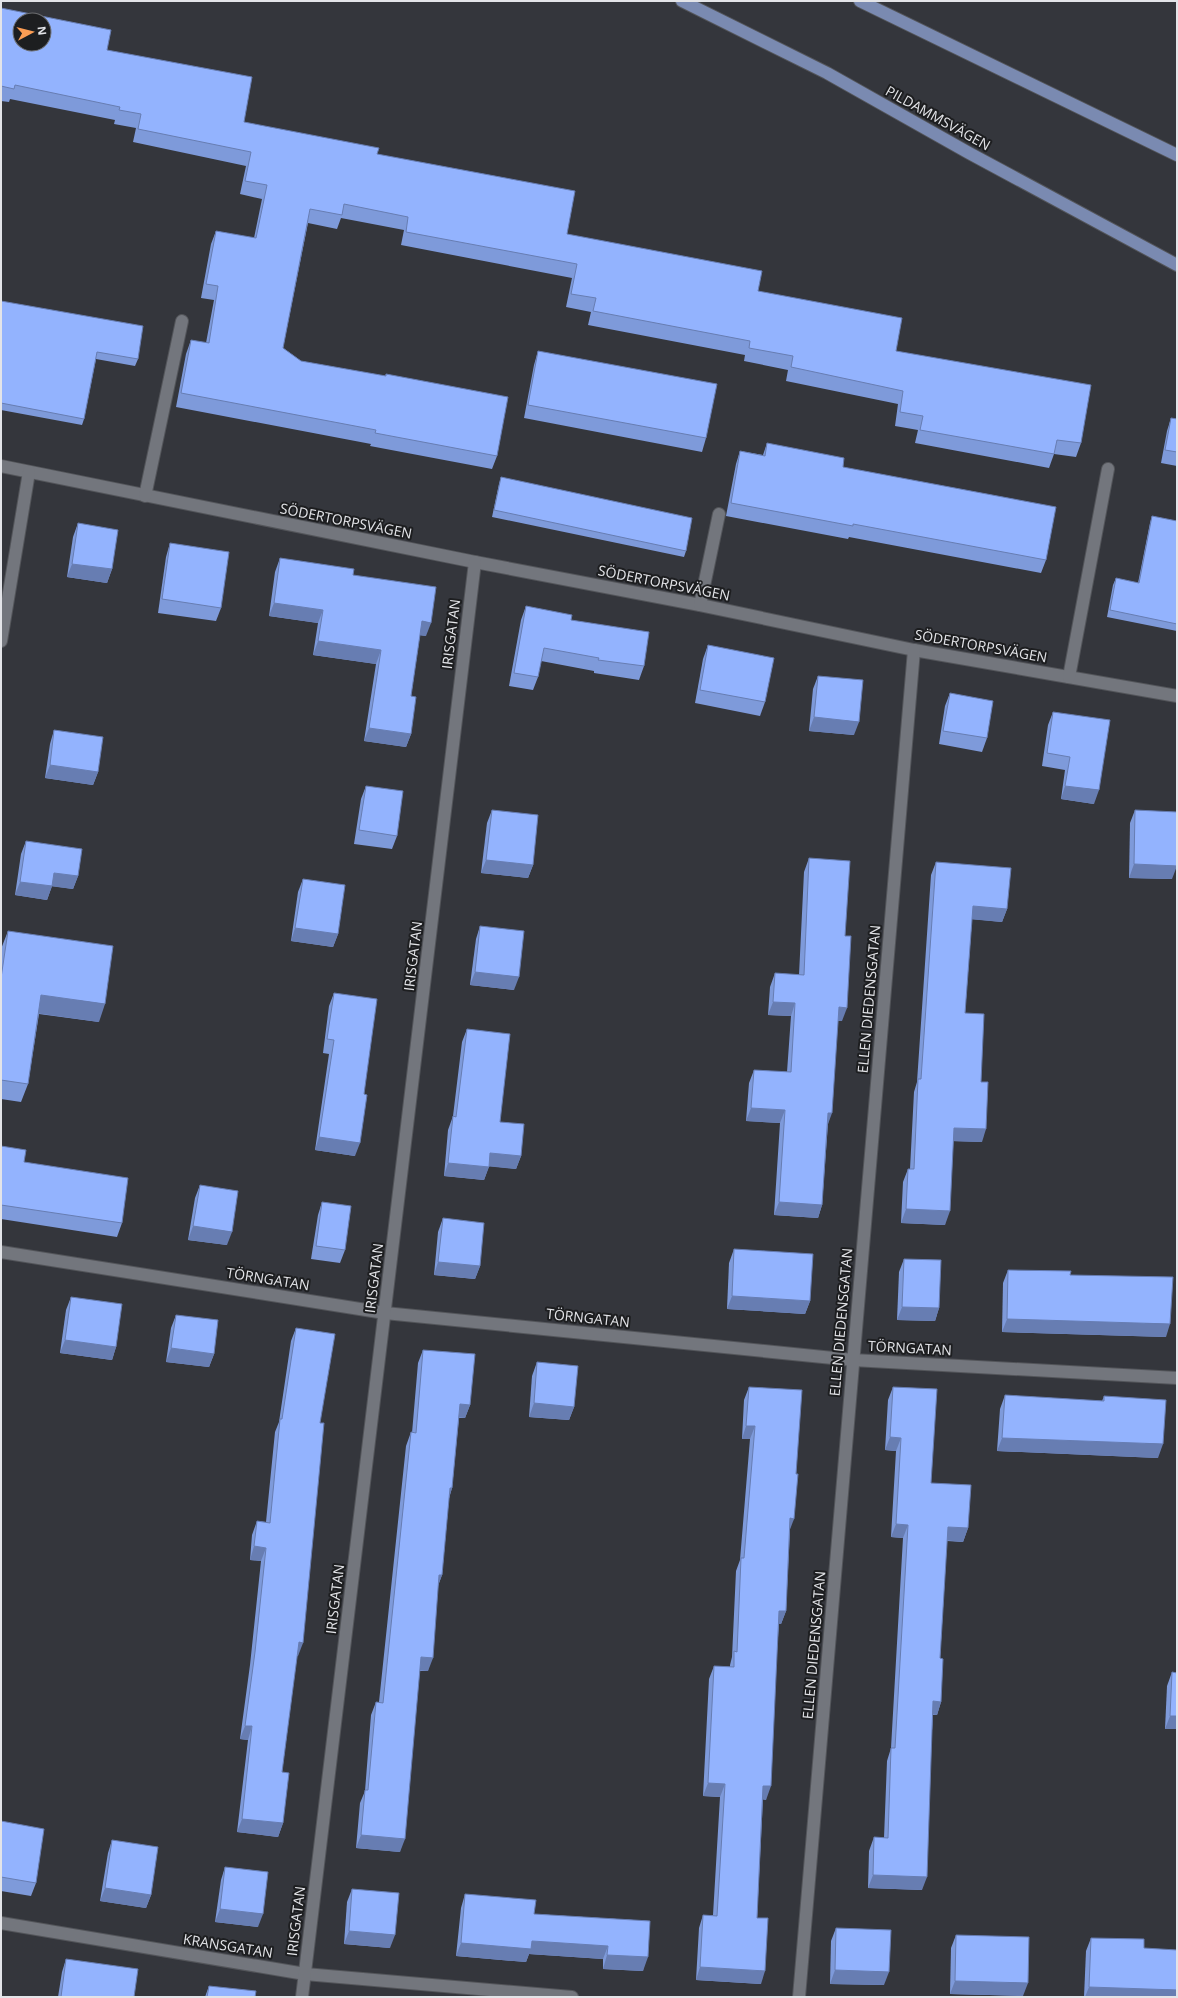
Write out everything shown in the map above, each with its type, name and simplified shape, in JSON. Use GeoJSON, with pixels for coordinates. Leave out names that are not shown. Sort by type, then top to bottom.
{"type":"FeatureCollection","features":[{"type":"Feature","properties":{"kind":"main road","name":"PILDAMMSVÄGEN"},"geometry":{"type":"LineString","coordinates":[[682,1],[827,73],[969,153],[1177,266]]}},
{"type":"Feature","properties":{"kind":"main road"},"geometry":{"type":"LineString","coordinates":[[860,1],[1177,155]]}},
{"type":"Feature","properties":{"kind":"street"},"geometry":{"type":"LineString","coordinates":[[146,496],[182,321]]}},
{"type":"Feature","properties":{"kind":"street","name":"SÖDERTORPSVÄGEN"},"geometry":{"type":"LineString","coordinates":[[1,466],[475,562],[700,605],[914,650],[1177,696]]}},
{"type":"Feature","properties":{"kind":"street"},"geometry":{"type":"LineString","coordinates":[[1069,677],[1108,469]]}},
{"type":"Feature","properties":{"kind":"street"},"geometry":{"type":"LineString","coordinates":[[1,641],[29,472]]}},
{"type":"Feature","properties":{"kind":"street"},"geometry":{"type":"LineString","coordinates":[[700,605],[719,514]]}},
{"type":"Feature","properties":{"kind":"street","name":"IRISGATAN"},"geometry":{"type":"LineString","coordinates":[[302,1997],[475,562]]}},
{"type":"Feature","properties":{"kind":"street","name":"ELLEN DIEDENSGATAN"},"geometry":{"type":"LineString","coordinates":[[799,1997],[914,650]]}},
{"type":"Feature","properties":{"kind":"street","name":"TÖRNGATAN"},"geometry":{"type":"LineString","coordinates":[[1,1252],[385,1313],[853,1360],[1177,1378]]}},
{"type":"Feature","properties":{"kind":"street","name":"KRANSGATAN"},"geometry":{"type":"LineString","coordinates":[[1,1923],[305,1974],[572,1997]]}},
{"type":"Feature","properties":{"kind":"building"},"geometry":{"type":"Polygon","coordinates":[[[1,8],[21,12],[12,12],[12,52],[52,52],[52,18],[111,30],[107,50],[252,77],[244,122],[379,148],[377,154],[575,191],[567,234],[762,271],[758,291],[902,318],[896,351],[1091,385],[1081,443],[1057,440],[1054,454],[920,430],[923,416],[900,412],[903,391],[791,367],[793,356],[749,348],[750,341],[593,311],[596,298],[571,294],[577,264],[406,232],[408,217],[344,204],[342,215],[310,209],[283,348],[301,361],[386,376],[386,374],[508,397],[497,456],[375,433],[376,430],[181,393],[191,340],[209,343],[218,286],[206,284],[216,231],[256,238],[267,185],[245,181],[251,152],[138,129],[141,114],[119,110],[120,107],[15,85],[14,89],[1,86],[1,8]]]}},
{"type":"Feature","properties":{"kind":"building"},"geometry":{"type":"Polygon","coordinates":[[[1,301],[143,326],[138,359],[97,352],[84,419],[1,403],[1,301]]]}},
{"type":"Feature","properties":{"kind":"building"},"geometry":{"type":"Polygon","coordinates":[[[538,351],[717,384],[706,438],[528,405],[538,351]]]}},
{"type":"Feature","properties":{"kind":"building"},"geometry":{"type":"Polygon","coordinates":[[[1171,418],[1177,419],[1177,452],[1165,450],[1171,418]]]}},
{"type":"Feature","properties":{"kind":"building"},"geometry":{"type":"Polygon","coordinates":[[[767,443],[844,458],[843,467],[1056,507],[1046,560],[731,503],[740,451],[765,456],[767,443]]]}},
{"type":"Feature","properties":{"kind":"building"},"geometry":{"type":"Polygon","coordinates":[[[501,477],[692,518],[686,551],[494,510],[501,477]]]}},
{"type":"Feature","properties":{"kind":"building"},"geometry":{"type":"Polygon","coordinates":[[[1152,516],[1177,521],[1177,624],[1110,610],[1116,578],[1139,583],[1152,516]]]}},
{"type":"Feature","properties":{"kind":"building"},"geometry":{"type":"Polygon","coordinates":[[[78,523],[118,530],[112,569],[72,564],[78,523]]]}},
{"type":"Feature","properties":{"kind":"building"},"geometry":{"type":"Polygon","coordinates":[[[170,543],[229,552],[221,608],[162,599],[170,543]]]}},
{"type":"Feature","properties":{"kind":"building"},"geometry":{"type":"Polygon","coordinates":[[[280,558],[354,569],[353,575],[436,587],[431,623],[422,621],[411,696],[416,697],[411,734],[369,728],[381,650],[318,641],[323,610],[274,603],[280,558]]]}},
{"type":"Feature","properties":{"kind":"building"},"geometry":{"type":"Polygon","coordinates":[[[526,606],[572,615],[571,620],[649,632],[644,666],[598,660],[599,658],[544,648],[538,677],[514,673],[526,606]]]}},
{"type":"Feature","properties":{"kind":"building"},"geometry":{"type":"Polygon","coordinates":[[[708,645],[774,658],[765,702],[700,690],[708,645]]]}},
{"type":"Feature","properties":{"kind":"building"},"geometry":{"type":"Polygon","coordinates":[[[818,676],[863,680],[859,722],[814,717],[818,676]]]}},
{"type":"Feature","properties":{"kind":"building"},"geometry":{"type":"Polygon","coordinates":[[[950,693],[993,701],[987,738],[943,731],[950,693]]]}},
{"type":"Feature","properties":{"kind":"building"},"geometry":{"type":"Polygon","coordinates":[[[1053,712],[1110,720],[1099,790],[1065,786],[1070,757],[1047,753],[1053,712]]]}},
{"type":"Feature","properties":{"kind":"building"},"geometry":{"type":"Polygon","coordinates":[[[54,730],[103,737],[98,772],[50,765],[54,730]]]}},
{"type":"Feature","properties":{"kind":"building"},"geometry":{"type":"Polygon","coordinates":[[[366,786],[403,791],[397,836],[359,830],[366,786]]]}},
{"type":"Feature","properties":{"kind":"building"},"geometry":{"type":"Polygon","coordinates":[[[492,810],[538,815],[533,865],[486,860],[492,810]]]}},
{"type":"Feature","properties":{"kind":"building"},"geometry":{"type":"Polygon","coordinates":[[[1135,810],[1177,812],[1177,866],[1134,864],[1135,810]]]}},
{"type":"Feature","properties":{"kind":"building"},"geometry":{"type":"Polygon","coordinates":[[[26,841],[82,849],[78,876],[54,873],[52,886],[20,882],[26,841]]]}},
{"type":"Feature","properties":{"kind":"building"},"geometry":{"type":"Polygon","coordinates":[[[809,858],[850,861],[845,936],[851,936],[847,1008],[839,1007],[832,1113],[828,1113],[822,1205],[779,1202],[785,1110],[751,1108],[754,1070],[791,1072],[795,1003],[773,1002],[775,973],[804,975],[809,858]]]}},
{"type":"Feature","properties":{"kind":"building"},"geometry":{"type":"Polygon","coordinates":[[[936,862],[1011,868],[1007,909],[973,906],[965,1013],[984,1014],[981,1082],[988,1082],[986,1129],[954,1128],[950,1211],[906,1209],[908,1169],[914,1169],[918,1079],[921,1079],[936,862]]]}},
{"type":"Feature","properties":{"kind":"building"},"geometry":{"type":"Polygon","coordinates":[[[303,879],[345,885],[338,934],[295,928],[303,879]]]}},
{"type":"Feature","properties":{"kind":"building"},"geometry":{"type":"Polygon","coordinates":[[[480,926],[524,931],[519,977],[475,972],[480,926]]]}},
{"type":"Feature","properties":{"kind":"building"},"geometry":{"type":"Polygon","coordinates":[[[8,931],[113,946],[105,1004],[41,995],[28,1084],[1,1080],[1,978],[8,931]]]}},
{"type":"Feature","properties":{"kind":"building"},"geometry":{"type":"Polygon","coordinates":[[[334,993],[377,999],[364,1094],[367,1095],[360,1143],[319,1137],[334,1040],[327,1039],[334,993]]]}},
{"type":"Feature","properties":{"kind":"building"},"geometry":{"type":"Polygon","coordinates":[[[467,1029],[510,1034],[500,1122],[524,1124],[521,1156],[490,1153],[489,1167],[448,1163],[453,1116],[456,1117],[467,1029]]]}},
{"type":"Feature","properties":{"kind":"building"},"geometry":{"type":"Polygon","coordinates":[[[1,1146],[26,1150],[24,1162],[128,1178],[122,1223],[1,1205],[1,1146]]]}},
{"type":"Feature","properties":{"kind":"building"},"geometry":{"type":"Polygon","coordinates":[[[200,1185],[238,1191],[232,1232],[193,1226],[200,1185]]]}},
{"type":"Feature","properties":{"kind":"building"},"geometry":{"type":"Polygon","coordinates":[[[322,1202],[351,1206],[345,1250],[316,1246],[322,1202]]]}},
{"type":"Feature","properties":{"kind":"building"},"geometry":{"type":"Polygon","coordinates":[[[443,1218],[484,1223],[480,1266],[438,1262],[443,1218]]]}},
{"type":"Feature","properties":{"kind":"building"},"geometry":{"type":"Polygon","coordinates":[[[734,1249],[813,1254],[810,1301],[732,1296],[734,1249]]]}},
{"type":"Feature","properties":{"kind":"building"},"geometry":{"type":"Polygon","coordinates":[[[904,1259],[941,1260],[939,1308],[902,1307],[904,1259]]]}},
{"type":"Feature","properties":{"kind":"building"},"geometry":{"type":"Polygon","coordinates":[[[1008,1270],[1071,1271],[1070,1275],[1173,1277],[1170,1324],[1007,1319],[1008,1270]]]}},
{"type":"Feature","properties":{"kind":"building"},"geometry":{"type":"Polygon","coordinates":[[[71,1297],[122,1304],[116,1347],[65,1340],[71,1297]]]}},
{"type":"Feature","properties":{"kind":"building"},"geometry":{"type":"Polygon","coordinates":[[[176,1315],[218,1320],[214,1354],[171,1348],[176,1315]]]}},
{"type":"Feature","properties":{"kind":"building"},"geometry":{"type":"Polygon","coordinates":[[[296,1328],[335,1334],[320,1423],[324,1423],[303,1643],[299,1642],[282,1772],[289,1773],[283,1823],[242,1819],[252,1726],[245,1726],[255,1652],[266,1548],[254,1546],[257,1521],[270,1523],[280,1419],[282,1419],[296,1328]]]}},
{"type":"Feature","properties":{"kind":"building"},"geometry":{"type":"Polygon","coordinates":[[[423,1350],[475,1354],[470,1405],[460,1404],[442,1575],[439,1575],[433,1658],[421,1657],[405,1839],[361,1835],[365,1790],[368,1790],[376,1702],[383,1703],[411,1432],[416,1433],[423,1350]]]}},
{"type":"Feature","properties":{"kind":"building"},"geometry":{"type":"Polygon","coordinates":[[[537,1362],[578,1366],[574,1407],[534,1403],[537,1362]]]}},
{"type":"Feature","properties":{"kind":"building"},"geometry":{"type":"Polygon","coordinates":[[[749,1387],[802,1390],[796,1474],[798,1474],[794,1519],[790,1518],[786,1611],[779,1611],[771,1786],[763,1786],[757,1918],[768,1918],[765,1971],[700,1967],[703,1915],[717,1916],[725,1784],[708,1783],[714,1666],[734,1667],[734,1651],[737,1652],[741,1558],[744,1558],[755,1426],[746,1426],[749,1387]]]}},
{"type":"Feature","properties":{"kind":"building"},"geometry":{"type":"Polygon","coordinates":[[[893,1387],[937,1389],[931,1483],[971,1485],[968,1528],[948,1527],[940,1658],[943,1659],[941,1702],[933,1701],[927,1877],[873,1875],[874,1837],[888,1838],[891,1748],[895,1748],[908,1525],[896,1524],[901,1438],[890,1437],[893,1387]]]}},
{"type":"Feature","properties":{"kind":"building"},"geometry":{"type":"Polygon","coordinates":[[[1005,1395],[1104,1401],[1104,1396],[1166,1400],[1163,1444],[1002,1438],[1005,1395]]]}},
{"type":"Feature","properties":{"kind":"building"},"geometry":{"type":"Polygon","coordinates":[[[1172,1672],[1177,1673],[1177,1716],[1170,1716],[1172,1672]]]}},
{"type":"Feature","properties":{"kind":"building"},"geometry":{"type":"Polygon","coordinates":[[[1,1821],[44,1829],[36,1883],[1,1877],[1,1821]]]}},
{"type":"Feature","properties":{"kind":"building"},"geometry":{"type":"Polygon","coordinates":[[[112,1840],[158,1847],[151,1895],[105,1888],[112,1840]]]}},
{"type":"Feature","properties":{"kind":"building"},"geometry":{"type":"Polygon","coordinates":[[[225,1867],[268,1872],[263,1914],[220,1909],[225,1867]]]}},
{"type":"Feature","properties":{"kind":"building"},"geometry":{"type":"Polygon","coordinates":[[[352,1889],[399,1893],[395,1935],[349,1931],[352,1889]]]}},
{"type":"Feature","properties":{"kind":"building"},"geometry":{"type":"Polygon","coordinates":[[[465,1894],[536,1900],[534,1914],[650,1921],[648,1957],[607,1955],[608,1946],[532,1941],[531,1949],[461,1943],[465,1894]]]}},
{"type":"Feature","properties":{"kind":"building"},"geometry":{"type":"Polygon","coordinates":[[[836,1928],[891,1930],[889,1972],[835,1970],[836,1928]]]}},
{"type":"Feature","properties":{"kind":"building"},"geometry":{"type":"Polygon","coordinates":[[[956,1935],[1029,1937],[1028,1983],[955,1981],[956,1935]]]}},
{"type":"Feature","properties":{"kind":"building"},"geometry":{"type":"Polygon","coordinates":[[[1091,1938],[1144,1939],[1144,1948],[1177,1950],[1177,1990],[1089,1987],[1091,1938]]]}},
{"type":"Feature","properties":{"kind":"building"},"geometry":{"type":"Polygon","coordinates":[[[66,1959],[138,1969],[134,1997],[61,1997],[66,1959]]]}},
{"type":"Feature","properties":{"kind":"building"},"geometry":{"type":"Polygon","coordinates":[[[209,1986],[256,1991],[255,1997],[207,1997],[209,1986]]]}}]}
